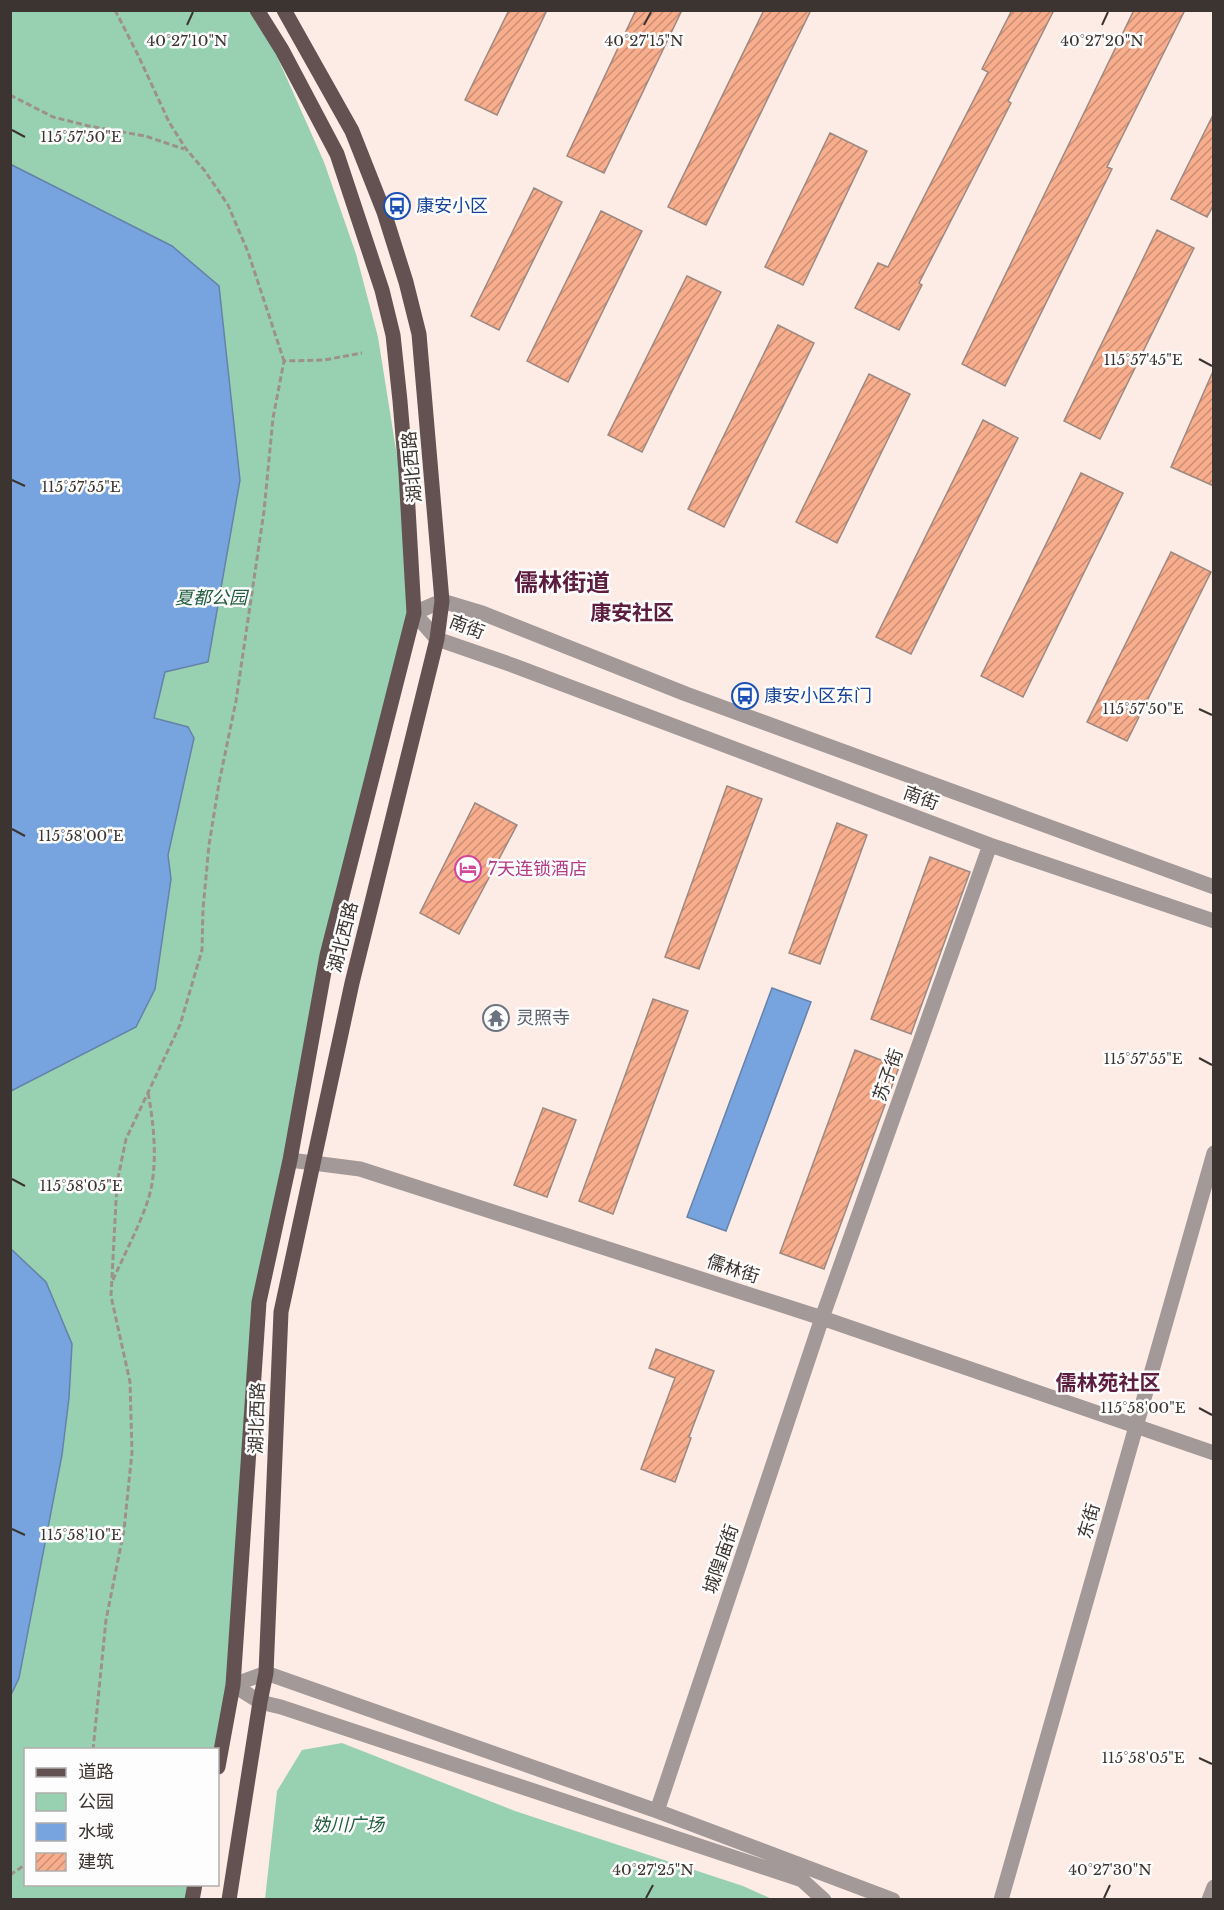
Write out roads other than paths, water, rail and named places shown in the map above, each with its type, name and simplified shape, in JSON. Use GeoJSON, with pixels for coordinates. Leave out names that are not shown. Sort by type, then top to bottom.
{"type":"FeatureCollection","features":[{"type":"Feature","properties":{"kind":"main road","name":"湖北西路"},"geometry":{"type":"LineString","coordinates":[[219,1762],[233,1685],[259,1302],[290,1160],[327,956],[414,613],[400,401],[393,335],[382,290],[337,154],[282,50],[257,10]]}},
{"type":"Feature","properties":{"kind":"main road","name":"湖北西路"},"geometry":{"type":"LineString","coordinates":[[229,1899],[266,1673],[281,1312],[352,983],[437,639],[441,602],[419,334],[406,282],[384,212],[352,131],[284,10]]}},
{"type":"Feature","properties":{"kind":"street","name":"南街"},"geometry":{"type":"LineString","coordinates":[[1214,887],[686,694],[483,613],[441,602],[414,613],[437,639],[512,665],[990,845],[1214,921]]}},
{"type":"Feature","properties":{"kind":"street","name":"苏子街"},"geometry":{"type":"LineString","coordinates":[[822,1318],[990,845]]}},
{"type":"Feature","properties":{"kind":"street","name":"东街"},"geometry":{"type":"LineString","coordinates":[[1001,1899],[1214,1153]]}},
{"type":"Feature","properties":{"kind":"street","name":"儒林街"},"geometry":{"type":"LineString","coordinates":[[290,1160],[360,1169],[822,1318],[1214,1453]]}},
{"type":"Feature","properties":{"kind":"street","name":"城隍庙街"},"geometry":{"type":"LineString","coordinates":[[657,1811],[822,1318]]}},
{"type":"Feature","properties":{"kind":"street"},"geometry":{"type":"LineString","coordinates":[[233,1685],[266,1673],[657,1811],[893,1899]]}},
{"type":"Feature","properties":{"kind":"street"},"geometry":{"type":"LineString","coordinates":[[233,1685],[260,1702],[434,1757],[802,1880],[824,1899]]}},
{"type":"Feature","properties":{"kind":"street"},"geometry":{"type":"LineString","coordinates":[[1209,1899],[1214,1887]]}},
{"type":"Feature","properties":{"kind":"water"},"geometry":{"type":"Polygon","coordinates":[[[10,164],[172,246],[219,286],[240,480],[208,662],[165,672],[154,718],[188,727],[194,738],[168,855],[171,879],[155,989],[136,1027],[11,1091],[10,164]]]}},
{"type":"Feature","properties":{"kind":"water"},"geometry":{"type":"Polygon","coordinates":[[[772,988],[811,1002],[726,1231],[687,1217],[772,988]]]}},
{"type":"Feature","properties":{"kind":"water"},"geometry":{"type":"Polygon","coordinates":[[[11,1249],[46,1282],[72,1344],[69,1398],[62,1455],[19,1678],[11,1695],[11,1249]]]}},
{"type":"Feature","properties":{"kind":"place","name":"康安小区"},"geometry":{"type":"Point","coordinates":[397,206]}},
{"type":"Feature","properties":{"kind":"place","name":"康安小区东门"},"geometry":{"type":"Point","coordinates":[745,696]}},
{"type":"Feature","properties":{"kind":"place","name":"7天连锁酒店"},"geometry":{"type":"Point","coordinates":[468,869]}},
{"type":"Feature","properties":{"kind":"place","name":"灵照寺"},"geometry":{"type":"Point","coordinates":[496,1018]}},
{"type":"Feature","properties":{"kind":"district","name":"儒林街道"},"geometry":{"type":"Point","coordinates":[562,582]}},
{"type":"Feature","properties":{"kind":"district","name":"康安社区"},"geometry":{"type":"Point","coordinates":[632,613]}},
{"type":"Feature","properties":{"kind":"district","name":"儒林苑社区"},"geometry":{"type":"Point","coordinates":[1108,1383]}},
{"type":"Feature","properties":{"kind":"park label","name":"夏都公园"},"geometry":{"type":"Point","coordinates":[211,598]}},
{"type":"Feature","properties":{"kind":"park label","name":"妫川广场"},"geometry":{"type":"Point","coordinates":[348,1825]}}]}
